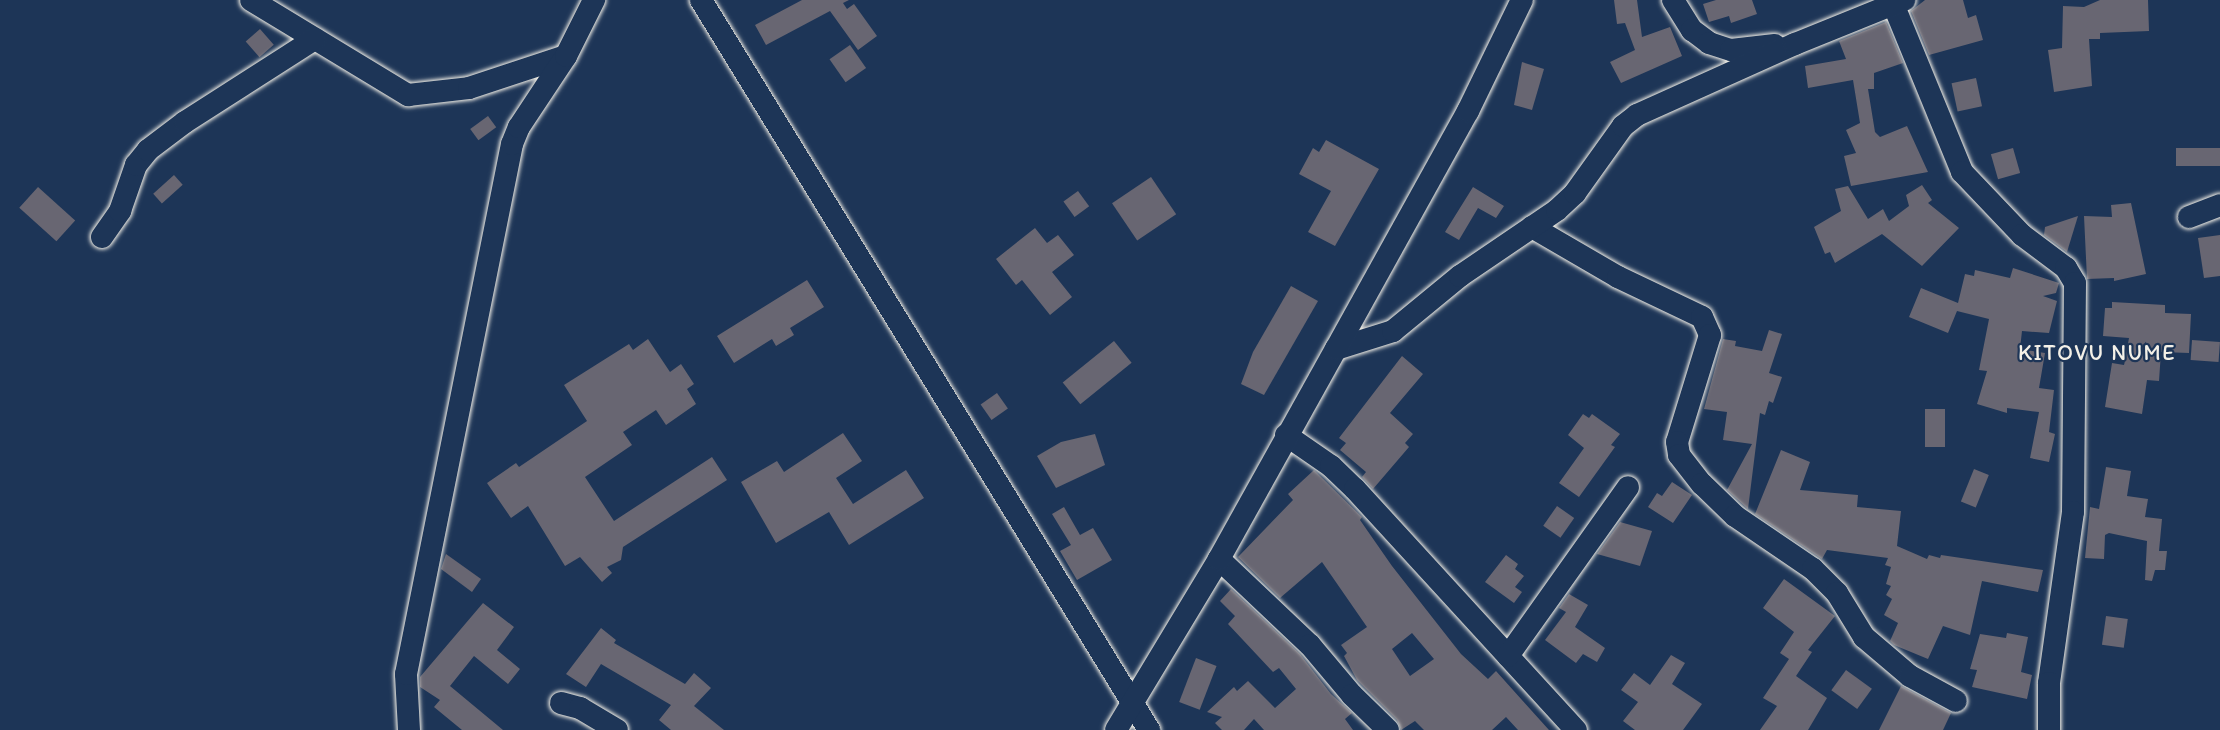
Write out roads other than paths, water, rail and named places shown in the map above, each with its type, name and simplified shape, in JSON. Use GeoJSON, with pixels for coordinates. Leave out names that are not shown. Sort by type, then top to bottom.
{"type":"FeatureCollection","features":[{"type":"Feature","properties":{"kind":"street"},"geometry":{"type":"LineString","coordinates":[[251,0],[408,95],[469,88],[566,56]]}},
{"type":"Feature","properties":{"kind":"street"},"geometry":{"type":"LineString","coordinates":[[409,730],[405,674],[512,144],[519,127],[566,56],[594,0]]}},
{"type":"Feature","properties":{"kind":"street"},"geometry":{"type":"LineString","coordinates":[[701,0],[1149,730]]}},
{"type":"Feature","properties":{"kind":"street"},"geometry":{"type":"LineString","coordinates":[[1116,730],[1219,559],[1286,435],[1336,349],[1468,111],[1522,0]]}},
{"type":"Feature","properties":{"kind":"street"},"geometry":{"type":"LineString","coordinates":[[1673,0],[1692,30],[1709,43],[1731,50],[1795,44]]}},
{"type":"Feature","properties":{"kind":"street"},"geometry":{"type":"LineString","coordinates":[[1336,349],[1393,330],[1460,276],[1532,227],[1575,193],[1610,141],[1637,115],[1795,44],[1899,3],[1962,172],[2022,235],[2066,268],[2074,283],[2073,512],[2049,683],[2049,730]]}},
{"type":"Feature","properties":{"kind":"street"},"geometry":{"type":"LineString","coordinates":[[102,237],[120,211],[136,165],[148,150],[185,122],[315,39]]}},
{"type":"Feature","properties":{"kind":"street"},"geometry":{"type":"LineString","coordinates":[[2189,217],[2220,205]]}},
{"type":"Feature","properties":{"kind":"street"},"geometry":{"type":"LineString","coordinates":[[1532,227],[1618,277],[1702,318],[1710,335],[1677,442],[1679,455],[1702,484],[1735,516],[1821,577],[1837,593],[1864,637],[1910,676],[1956,700]]}},
{"type":"Feature","properties":{"kind":"street"},"geometry":{"type":"LineString","coordinates":[[1286,435],[1331,466],[1576,730]]}},
{"type":"Feature","properties":{"kind":"street"},"geometry":{"type":"LineString","coordinates":[[1508,656],[1628,487]]}},
{"type":"Feature","properties":{"kind":"street"},"geometry":{"type":"LineString","coordinates":[[1219,559],[1302,636],[1352,695],[1388,730]]}},
{"type":"Feature","properties":{"kind":"street"},"geometry":{"type":"LineString","coordinates":[[561,703],[580,708],[617,730]]}},
{"type":"Feature","properties":{"kind":"district","name":"KITOVU NUME"},"geometry":{"type":"Point","coordinates":[2097,353]}}]}
